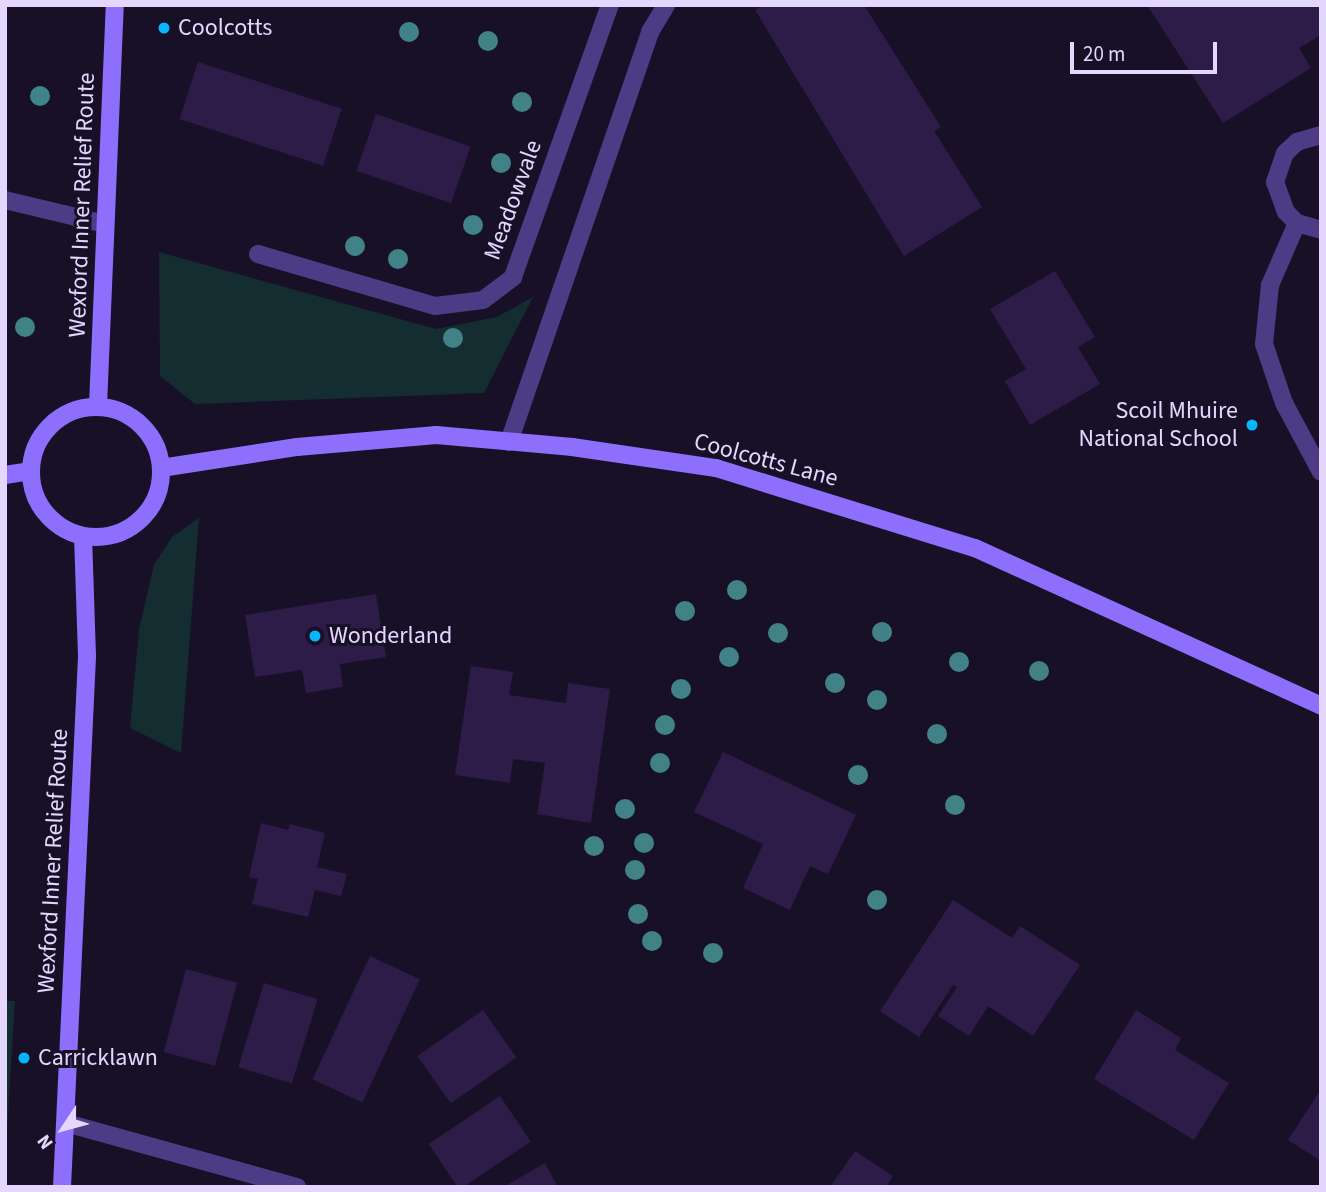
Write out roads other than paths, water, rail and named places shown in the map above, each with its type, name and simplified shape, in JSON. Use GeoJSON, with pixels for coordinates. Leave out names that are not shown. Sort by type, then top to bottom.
{"type":"FeatureCollection","features":[{"type":"Feature","properties":{"kind":"street","name":"Wexford Inner Relief Route"},"geometry":{"type":"LineString","coordinates":[[98,406],[115,5]]}},
{"type":"Feature","properties":{"kind":"street","name":"Meadowvale"},"geometry":{"type":"LineString","coordinates":[[258,254],[435,306],[483,300],[513,277],[610,5]]}},
{"type":"Feature","properties":{"kind":"street"},"geometry":{"type":"LineString","coordinates":[[509,442],[650,32],[666,5]]}},
{"type":"Feature","properties":{"kind":"street"},"geometry":{"type":"LineString","coordinates":[[1321,135],[1297,142],[1278,167],[1278,198],[1297,223],[1321,230]]}},
{"type":"Feature","properties":{"kind":"street"},"geometry":{"type":"LineString","coordinates":[[5,200],[105,224]]}},
{"type":"Feature","properties":{"kind":"street"},"geometry":{"type":"LineString","coordinates":[[1297,223],[1270,285],[1264,344],[1284,403],[1321,472]]}},
{"type":"Feature","properties":{"kind":"street"},"geometry":{"type":"LineString","coordinates":[[98,406],[117,410],[148,432],[161,468],[156,497],[139,522],[122,533],[83,537],[61,528],[44,513],[34,493],[30,471],[44,431],[68,413],[98,406]]}},
{"type":"Feature","properties":{"kind":"street","name":"Coolcotts Lane"},"geometry":{"type":"LineString","coordinates":[[161,468],[297,447],[436,435],[716,468],[890,519],[987,554],[1321,706]]}},
{"type":"Feature","properties":{"kind":"street"},"geometry":{"type":"LineString","coordinates":[[5,475],[30,471]]}},
{"type":"Feature","properties":{"kind":"street","name":"Wexford Inner Relief Route"},"geometry":{"type":"LineString","coordinates":[[62,1187],[87,656],[83,537]]}},
{"type":"Feature","properties":{"kind":"street"},"geometry":{"type":"LineString","coordinates":[[66,1123],[297,1187]]}},
{"type":"Feature","properties":{"kind":"place","name":"Coolcotts"},"geometry":{"type":"Point","coordinates":[164,28]}},
{"type":"Feature","properties":{"kind":"place","name":"Scoil Mhuire National School"},"geometry":{"type":"Point","coordinates":[1252,425]}},
{"type":"Feature","properties":{"kind":"place","name":"Wonderland"},"geometry":{"type":"Point","coordinates":[315,636]}},
{"type":"Feature","properties":{"kind":"place","name":"Carricklawn"},"geometry":{"type":"Point","coordinates":[24,1058]}}]}
